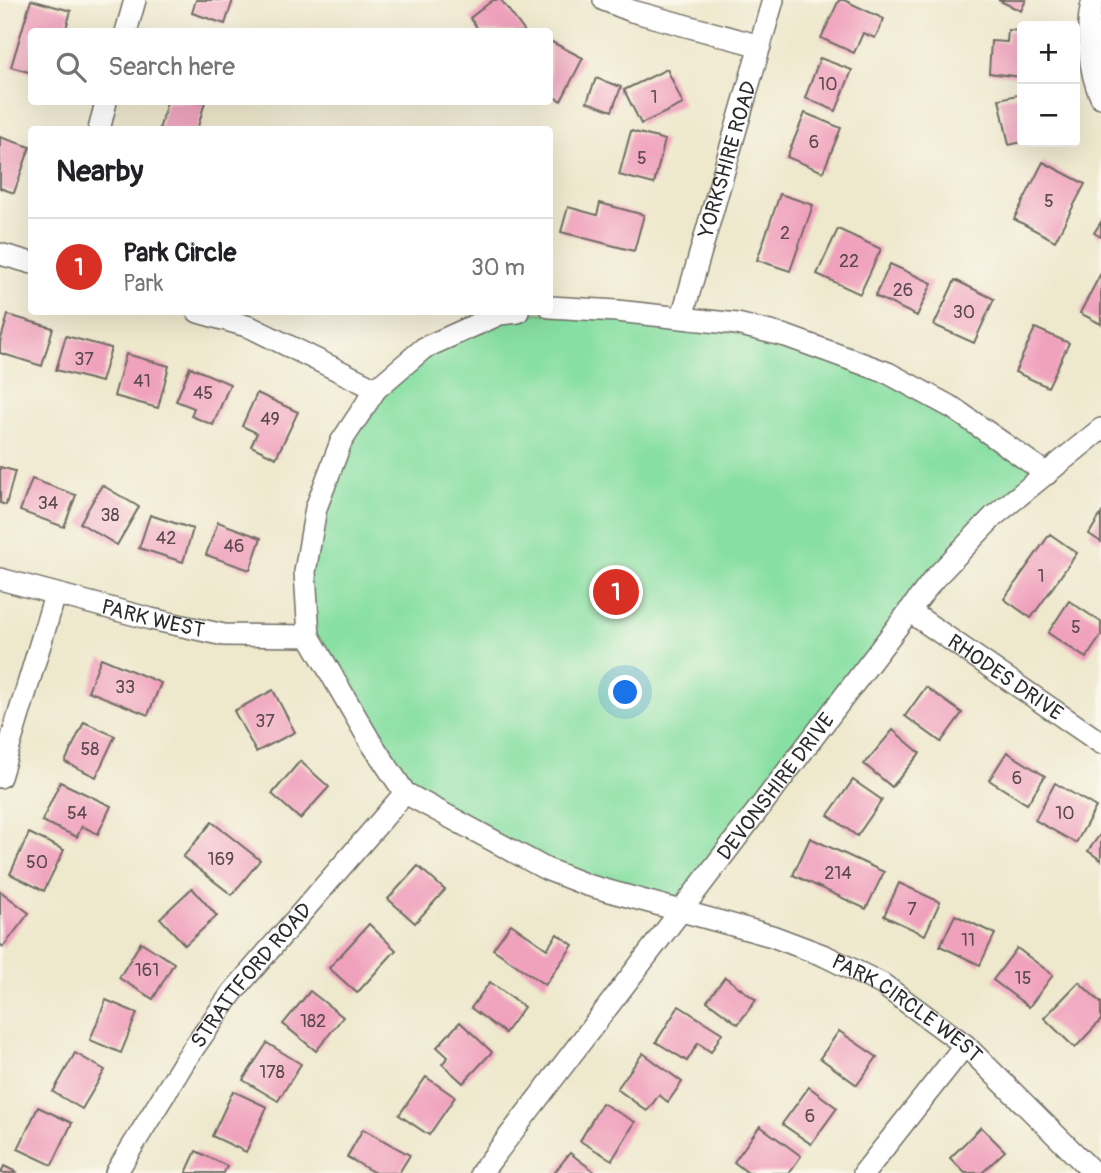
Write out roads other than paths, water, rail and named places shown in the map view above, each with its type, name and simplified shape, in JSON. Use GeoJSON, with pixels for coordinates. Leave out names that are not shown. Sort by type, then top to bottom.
{"type":"FeatureCollection","features":[{"type":"Feature","properties":{"kind":"street"},"geometry":{"type":"LineString","coordinates":[[127,28],[135,0]]}},
{"type":"Feature","properties":{"kind":"street"},"geometry":{"type":"LineString","coordinates":[[604,0],[632,11],[760,46]]}},
{"type":"Feature","properties":{"kind":"street","name":"YORKSHIRE ROAD"},"geometry":{"type":"LineString","coordinates":[[682,317],[773,0]]}},
{"type":"Feature","properties":{"kind":"street"},"geometry":{"type":"LineString","coordinates":[[1093,0],[1090,11],[1091,66],[1101,97]]}},
{"type":"Feature","properties":{"kind":"street"},"geometry":{"type":"LineString","coordinates":[[100,126],[105,105]]}},
{"type":"Feature","properties":{"kind":"street"},"geometry":{"type":"LineString","coordinates":[[0,254],[28,262]]}},
{"type":"Feature","properties":{"kind":"street"},"geometry":{"type":"LineString","coordinates":[[553,307],[682,317],[737,324],[786,336],[888,373],[953,408],[1047,474]]}},
{"type":"Feature","properties":{"kind":"street"},"geometry":{"type":"LineString","coordinates":[[208,315],[250,327],[376,389]]}},
{"type":"Feature","properties":{"kind":"street"},"geometry":{"type":"LineString","coordinates":[[405,793],[370,741],[309,636],[305,572],[316,508],[341,442],[376,389],[424,348],[498,315]]}},
{"type":"Feature","properties":{"kind":"street","name":"DEVONSHIRE DRIVE"},"geometry":{"type":"LineString","coordinates":[[481,1173],[933,580],[993,516],[1101,429]]}},
{"type":"Feature","properties":{"kind":"street","name":"PARK WEST"},"geometry":{"type":"LineString","coordinates":[[0,579],[55,595],[225,635],[309,636]]}},
{"type":"Feature","properties":{"kind":"street"},"geometry":{"type":"LineString","coordinates":[[0,777],[55,595]]}},
{"type":"Feature","properties":{"kind":"street","name":"RHODES DRIVE"},"geometry":{"type":"LineString","coordinates":[[909,611],[1101,743]]}},
{"type":"Feature","properties":{"kind":"street","name":"PARK CIRCLE WEST"},"geometry":{"type":"LineString","coordinates":[[405,793],[546,869],[587,885],[772,936],[825,956],[882,984],[965,1045],[1094,1173]]}},
{"type":"Feature","properties":{"kind":"street","name":"STRATTFORD ROAD"},"geometry":{"type":"LineString","coordinates":[[116,1173],[232,993],[405,793]]}},
{"type":"Feature","properties":{"kind":"street"},"geometry":{"type":"LineString","coordinates":[[864,1173],[965,1045]]}},
{"type":"Feature","properties":{"kind":"place","name":"Park Circle"},"geometry":{"type":"Point","coordinates":[616,592]}}]}
